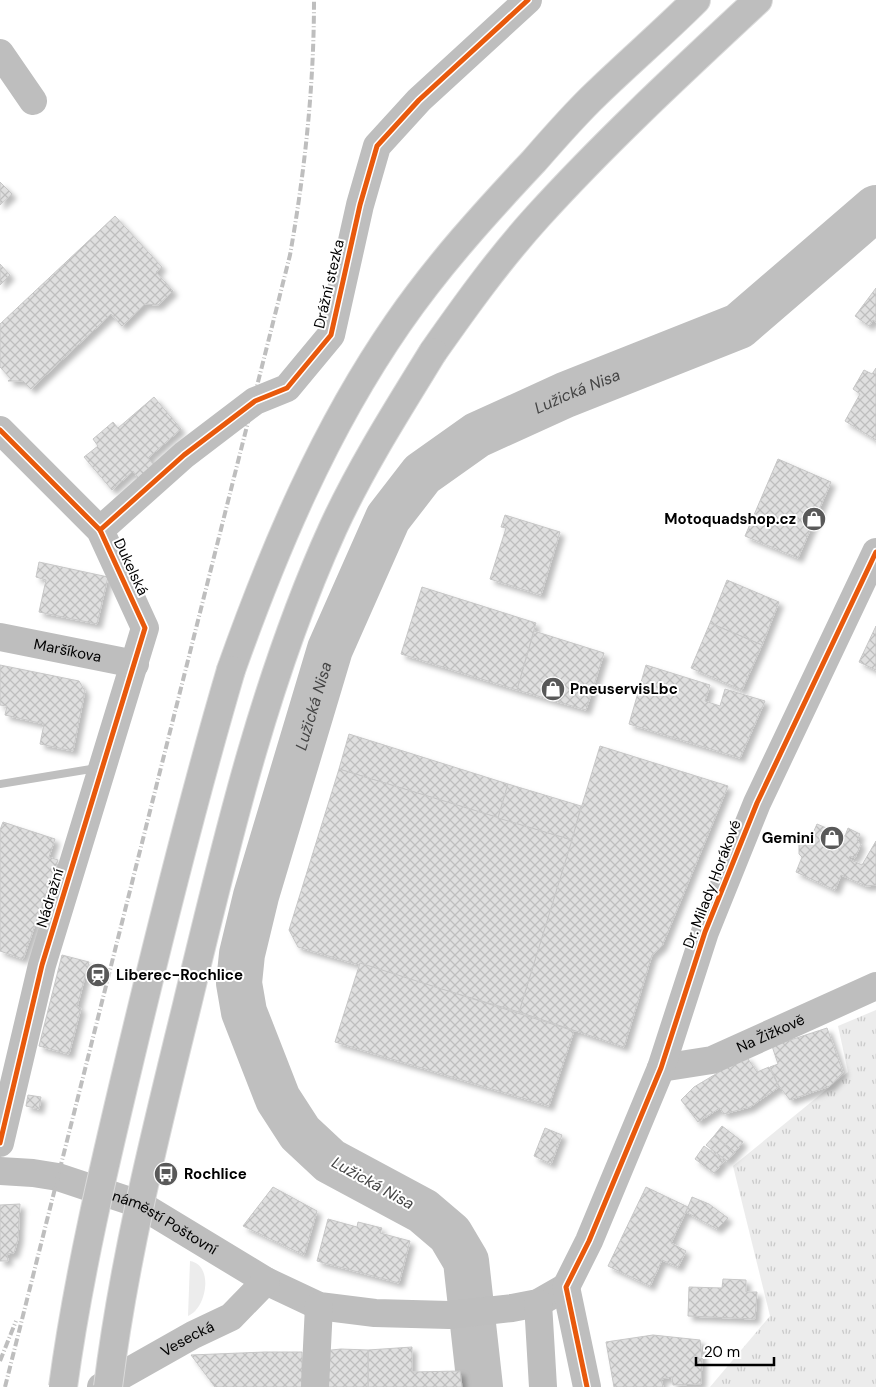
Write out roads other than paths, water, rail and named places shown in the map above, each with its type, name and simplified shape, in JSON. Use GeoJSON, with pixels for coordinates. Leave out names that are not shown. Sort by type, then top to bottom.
{"type":"FeatureCollection","features":[{"type":"Feature","properties":{"kind":"main road","name":"Drážní stezka"},"geometry":{"type":"LineString","coordinates":[[100,530],[184,455],[231,419],[255,402],[287,388],[331,335],[360,205],[377,146],[418,100],[528,0]]}},
{"type":"Feature","properties":{"kind":"main road"},"geometry":{"type":"LineString","coordinates":[[63,1387],[70,1337],[100,1184],[176,863],[231,670],[262,584],[294,506],[341,414],[397,323],[447,258],[504,192],[595,95],[696,0]]}},
{"type":"Feature","properties":{"kind":"main road"},"geometry":{"type":"LineString","coordinates":[[110,1376],[114,1339],[140,1210],[174,1059],[240,795],[271,688],[299,608],[334,526],[380,438],[433,352],[482,282],[538,216],[630,120],[758,0]]}},
{"type":"Feature","properties":{"kind":"main road"},"geometry":{"type":"LineString","coordinates":[[0,53],[33,100]]}},
{"type":"Feature","properties":{"kind":"main road","name":"Dukelská"},"geometry":{"type":"LineString","coordinates":[[0,430],[100,530],[145,628],[135,664]]}},
{"type":"Feature","properties":{"kind":"main road","name":"Dr. Milady Horákové"},"geometry":{"type":"LineString","coordinates":[[566,1287],[589,1241],[661,1068],[705,932],[757,803],[876,552]]}},
{"type":"Feature","properties":{"kind":"main road","name":"Maršíkova"},"geometry":{"type":"LineString","coordinates":[[0,636],[135,664]]}},
{"type":"Feature","properties":{"kind":"main road","name":"Nádražní"},"geometry":{"type":"LineString","coordinates":[[0,1143],[42,965],[135,664]]}},
{"type":"Feature","properties":{"kind":"main road","name":"Na Žižkově"},"geometry":{"type":"LineString","coordinates":[[661,1068],[712,1060],[876,986]]}},
{"type":"Feature","properties":{"kind":"main road","name":"náměstí Poštovní"},"geometry":{"type":"LineString","coordinates":[[0,1171],[58,1177],[139,1204],[266,1281],[319,1306],[375,1313],[449,1316],[538,1303],[566,1287]]}},
{"type":"Feature","properties":{"kind":"main road","name":"Vesecká"},"geometry":{"type":"LineString","coordinates":[[110,1376],[231,1317],[266,1281]]}},
{"type":"Feature","properties":{"kind":"main road"},"geometry":{"type":"LineString","coordinates":[[566,1287],[587,1387]]}},
{"type":"Feature","properties":{"kind":"main road"},"geometry":{"type":"LineString","coordinates":[[538,1303],[543,1387]]}},
{"type":"Feature","properties":{"kind":"main road"},"geometry":{"type":"LineString","coordinates":[[315,1387],[319,1306]]}},
{"type":"Feature","properties":{"kind":"waterway","name":"Lužická Nisa"},"geometry":{"type":"LineString","coordinates":[[480,1387],[466,1261],[450,1234],[423,1211],[330,1161],[300,1133],[278,1099],[244,1012],[239,983],[242,954],[256,896],[330,649],[388,518],[422,474],[477,435],[565,395],[739,326],[876,208]]}},
{"type":"Feature","properties":{"kind":"waterway"},"geometry":{"type":"LineString","coordinates":[[0,784],[91,769]]}},
{"type":"Feature","properties":{"kind":"railway"},"geometry":{"type":"LineString","coordinates":[[5,1387],[290,255],[308,128],[314,0]]}},
{"type":"Feature","properties":{"kind":"railway"},"geometry":{"type":"LineString","coordinates":[[0,1361],[16,1321]]}},
{"type":"Feature","properties":{"kind":"place","name":"Motoquadshop.cz"},"geometry":{"type":"Point","coordinates":[814,519]}},
{"type":"Feature","properties":{"kind":"place","name":"PneuservisLbc"},"geometry":{"type":"Point","coordinates":[553,689]}},
{"type":"Feature","properties":{"kind":"place","name":"Gemini"},"geometry":{"type":"Point","coordinates":[832,838]}},
{"type":"Feature","properties":{"kind":"place","name":"Liberec-Rochlice"},"geometry":{"type":"Point","coordinates":[98,975]}},
{"type":"Feature","properties":{"kind":"place","name":"Rochlice"},"geometry":{"type":"Point","coordinates":[166,1174]}}]}
